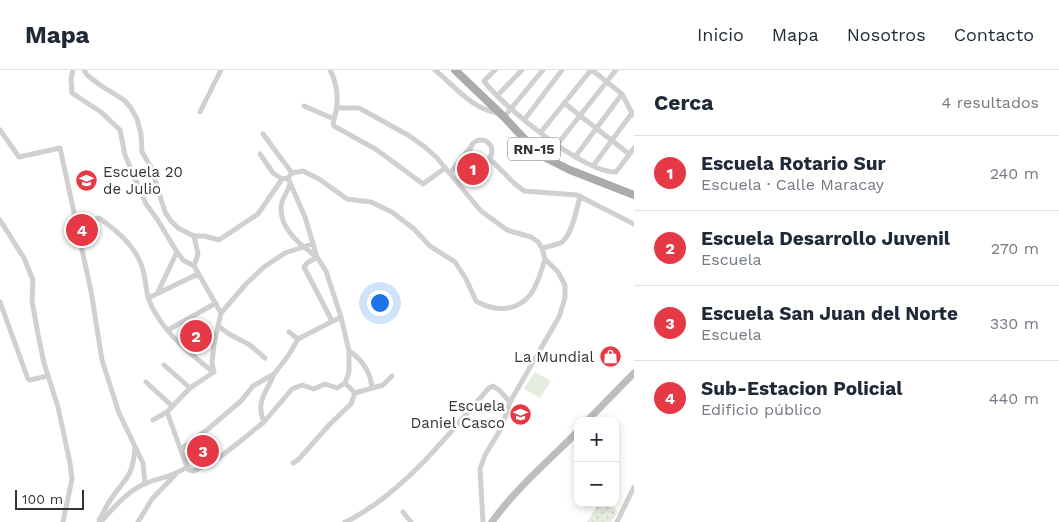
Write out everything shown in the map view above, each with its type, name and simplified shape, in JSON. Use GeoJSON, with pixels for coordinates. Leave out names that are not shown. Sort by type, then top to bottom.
{"type":"FeatureCollection","features":[{"type":"Feature","properties":{"kind":"main road","name":"RN-15"},"geometry":{"type":"LineString","coordinates":[[455,70],[544,157],[570,170],[634,195]]}},
{"type":"Feature","properties":{"kind":"street"},"geometry":{"type":"LineString","coordinates":[[74,70],[71,79],[72,93],[101,112],[120,130],[125,155],[146,204],[183,260],[194,266],[221,312]]}},
{"type":"Feature","properties":{"kind":"street"},"geometry":{"type":"LineString","coordinates":[[84,70],[87,75],[124,100],[132,108],[141,134],[142,152],[152,167],[165,212],[170,221],[178,228],[194,236],[222,238],[246,220],[258,214],[282,179]]}},
{"type":"Feature","properties":{"kind":"street"},"geometry":{"type":"LineString","coordinates":[[200,112],[222,70]]}},
{"type":"Feature","properties":{"kind":"street"},"geometry":{"type":"LineString","coordinates":[[330,70],[334,77],[338,108],[333,123],[334,126],[377,150],[423,184],[445,168]]}},
{"type":"Feature","properties":{"kind":"street"},"geometry":{"type":"LineString","coordinates":[[435,70],[459,93],[472,102],[484,110],[502,115],[512,109],[543,70]]}},
{"type":"Feature","properties":{"kind":"street"},"geometry":{"type":"LineString","coordinates":[[494,70],[484,81],[497,96],[556,146],[593,166],[612,173]]}},
{"type":"Feature","properties":{"kind":"street"},"geometry":{"type":"LineString","coordinates":[[497,96],[522,70]]}},
{"type":"Feature","properties":{"kind":"street"},"geometry":{"type":"LineString","coordinates":[[525,120],[562,70]]}},
{"type":"Feature","properties":{"kind":"street"},"geometry":{"type":"LineString","coordinates":[[541,132],[591,70],[622,94],[633,115],[593,166]]}},
{"type":"Feature","properties":{"kind":"street"},"geometry":{"type":"LineString","coordinates":[[556,146],[616,70]]}},
{"type":"Feature","properties":{"kind":"street"},"geometry":{"type":"LineString","coordinates":[[575,157],[622,94]]}},
{"type":"Feature","properties":{"kind":"street"},"geometry":{"type":"LineString","coordinates":[[564,103],[630,154]]}},
{"type":"Feature","properties":{"kind":"street"},"geometry":{"type":"LineString","coordinates":[[304,106],[334,119]]}},
{"type":"Feature","properties":{"kind":"street"},"geometry":{"type":"LineString","coordinates":[[338,108],[359,108],[367,111],[425,147],[450,173],[481,211],[507,230],[531,237],[538,242],[545,259],[558,272],[565,285],[565,298],[554,327],[510,402],[502,427],[485,455],[480,469],[483,522]]}},
{"type":"Feature","properties":{"kind":"street"},"geometry":{"type":"LineString","coordinates":[[0,130],[16,156],[19,157],[60,148],[75,225],[91,291],[102,360],[119,413],[143,463],[145,484]]}},
{"type":"Feature","properties":{"kind":"street"},"geometry":{"type":"LineString","coordinates":[[263,134],[290,178],[305,217],[316,257]]}},
{"type":"Feature","properties":{"kind":"street"},"geometry":{"type":"LineString","coordinates":[[450,173],[475,141],[485,141],[491,148],[489,158],[483,162],[476,161],[471,156],[469,149]]}},
{"type":"Feature","properties":{"kind":"street"},"geometry":{"type":"LineString","coordinates":[[607,184],[612,173],[616,172],[634,148]]}},
{"type":"Feature","properties":{"kind":"street"},"geometry":{"type":"LineString","coordinates":[[260,154],[273,173],[282,179],[290,178],[303,172],[319,179],[347,199],[371,202],[392,212],[414,229],[430,246],[455,262],[466,279],[476,301],[490,308],[497,309],[513,306],[530,295],[545,259]]}},
{"type":"Feature","properties":{"kind":"street"},"geometry":{"type":"LineString","coordinates":[[489,158],[524,191],[580,196],[634,224]]}},
{"type":"Feature","properties":{"kind":"street"},"geometry":{"type":"LineString","coordinates":[[167,412],[187,467],[189,470],[194,471],[232,448],[264,422],[292,389],[300,385],[314,388],[325,384],[337,388],[345,383],[349,372],[349,351],[341,317],[326,271],[316,257],[291,234],[281,214],[282,202],[290,178]]}},
{"type":"Feature","properties":{"kind":"street"},"geometry":{"type":"LineString","coordinates":[[542,248],[565,240],[580,196]]}},
{"type":"Feature","properties":{"kind":"street"},"geometry":{"type":"LineString","coordinates":[[75,225],[99,218],[128,242],[140,261],[148,298],[156,314],[186,349],[214,372]]}},
{"type":"Feature","properties":{"kind":"street"},"geometry":{"type":"LineString","coordinates":[[0,220],[24,258],[33,280],[34,311],[48,376],[58,407],[72,479],[62,522]]}},
{"type":"Feature","properties":{"kind":"street"},"geometry":{"type":"LineString","coordinates":[[194,236],[198,254],[194,266]]}},
{"type":"Feature","properties":{"kind":"street"},"geometry":{"type":"LineString","coordinates":[[214,372],[212,363],[221,312],[264,267],[285,253],[312,244]]}},
{"type":"Feature","properties":{"kind":"street"},"geometry":{"type":"LineString","coordinates":[[157,294],[177,252]]}},
{"type":"Feature","properties":{"kind":"street"},"geometry":{"type":"LineString","coordinates":[[316,257],[307,262],[304,267],[332,321]]}},
{"type":"Feature","properties":{"kind":"street"},"geometry":{"type":"LineString","coordinates":[[148,298],[198,274]]}},
{"type":"Feature","properties":{"kind":"street"},"geometry":{"type":"LineString","coordinates":[[0,302],[27,377],[30,380],[48,376]]}},
{"type":"Feature","properties":{"kind":"street"},"geometry":{"type":"LineString","coordinates":[[168,330],[216,304]]}},
{"type":"Feature","properties":{"kind":"street"},"geometry":{"type":"LineString","coordinates":[[264,422],[260,413],[261,401],[274,374],[298,339],[341,317]]}},
{"type":"Feature","properties":{"kind":"street"},"geometry":{"type":"LineString","coordinates":[[218,326],[250,345],[265,358]]}},
{"type":"Feature","properties":{"kind":"street"},"geometry":{"type":"LineString","coordinates":[[289,332],[298,339]]}},
{"type":"Feature","properties":{"kind":"street"},"geometry":{"type":"LineString","coordinates":[[349,351],[361,362],[371,378],[372,388]]}},
{"type":"Feature","properties":{"kind":"street"},"geometry":{"type":"LineString","coordinates":[[164,365],[190,388]]}},
{"type":"Feature","properties":{"kind":"street"},"geometry":{"type":"LineString","coordinates":[[153,420],[167,412],[190,388],[214,372]]}},
{"type":"Feature","properties":{"kind":"street"},"geometry":{"type":"LineString","coordinates":[[591,417],[634,373]]}},
{"type":"Feature","properties":{"kind":"street"},"geometry":{"type":"LineString","coordinates":[[180,449],[241,402],[253,386],[274,374]]}},
{"type":"Feature","properties":{"kind":"street"},"geometry":{"type":"LineString","coordinates":[[355,393],[383,385],[392,376]]}},
{"type":"Feature","properties":{"kind":"street"},"geometry":{"type":"LineString","coordinates":[[146,382],[172,406]]}},
{"type":"Feature","properties":{"kind":"street"},"geometry":{"type":"LineString","coordinates":[[345,383],[355,393]]}},
{"type":"Feature","properties":{"kind":"street"},"geometry":{"type":"LineString","coordinates":[[344,522],[355,518],[396,489],[435,450],[489,388],[494,386],[510,402]]}},
{"type":"Feature","properties":{"kind":"street"},"geometry":{"type":"LineString","coordinates":[[293,463],[351,404],[355,393]]}},
{"type":"Feature","properties":{"kind":"street"},"geometry":{"type":"LineString","coordinates":[[492,522],[503,506],[574,435]]}},
{"type":"Feature","properties":{"kind":"street"},"geometry":{"type":"LineString","coordinates":[[99,522],[110,500],[132,469],[135,446]]}},
{"type":"Feature","properties":{"kind":"street"},"geometry":{"type":"LineString","coordinates":[[138,522],[152,499],[176,475],[187,467]]}},
{"type":"Feature","properties":{"kind":"street"},"geometry":{"type":"LineString","coordinates":[[99,522],[131,492],[145,484],[176,475]]}},
{"type":"Feature","properties":{"kind":"street"},"geometry":{"type":"LineString","coordinates":[[617,522],[634,487]]}},
{"type":"Feature","properties":{"kind":"street"},"geometry":{"type":"LineString","coordinates":[[403,512],[411,522]]}},
{"type":"Feature","properties":{"kind":"shaded area"},"geometry":{"type":"Polygon","coordinates":[[[535,372],[551,381],[540,398],[524,389],[535,372]]]}},
{"type":"Feature","properties":{"kind":"shaded area"},"geometry":{"type":"Polygon","coordinates":[[[596,507],[613,507],[618,512],[611,522],[587,522],[596,507]]]}},
{"type":"Feature","properties":{"kind":"place","name":"Escuela Rotario Sur"},"geometry":{"type":"Point","coordinates":[473,169]}},
{"type":"Feature","properties":{"kind":"place","name":"Escuela 20 de Julio"},"geometry":{"type":"Point","coordinates":[87,181]}},
{"type":"Feature","properties":{"kind":"place","name":"Sub-Estacion Policial"},"geometry":{"type":"Point","coordinates":[82,230]}},
{"type":"Feature","properties":{"kind":"place","name":"Escuela Desarrollo Juvenil"},"geometry":{"type":"Point","coordinates":[196,336]}},
{"type":"Feature","properties":{"kind":"place","name":"La Mundial"},"geometry":{"type":"Point","coordinates":[610,357]}},
{"type":"Feature","properties":{"kind":"place","name":"Escuela Daniel Casco"},"geometry":{"type":"Point","coordinates":[521,415]}},
{"type":"Feature","properties":{"kind":"place","name":"Escuela San Juan del Norte"},"geometry":{"type":"Point","coordinates":[203,451]}}]}
